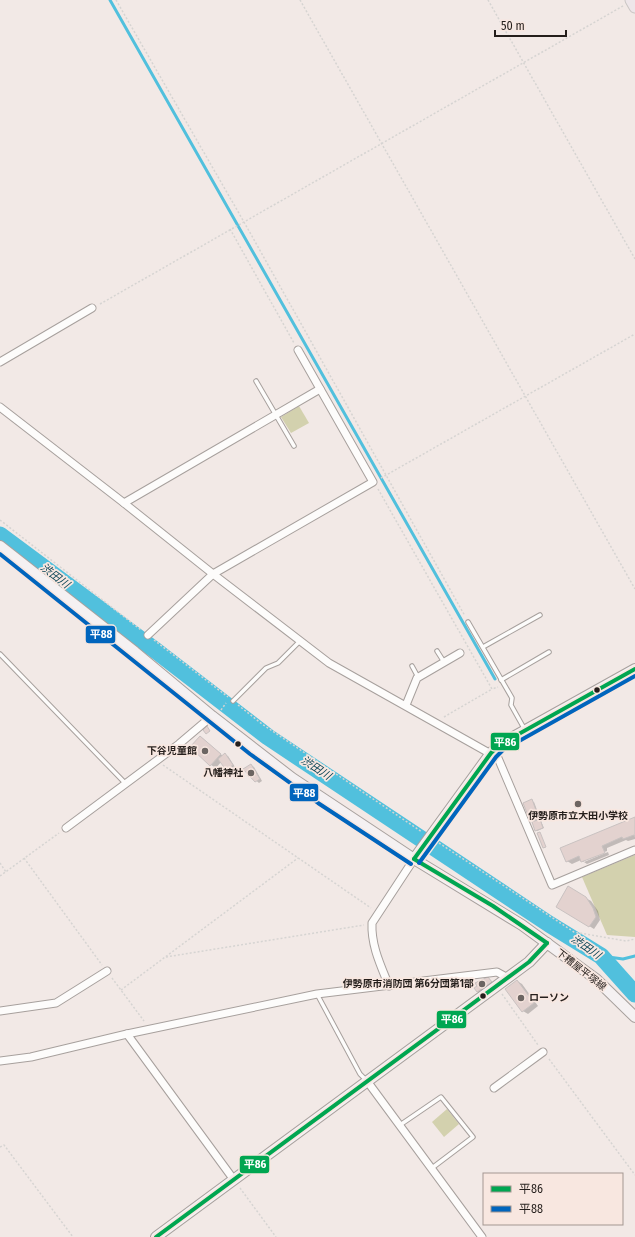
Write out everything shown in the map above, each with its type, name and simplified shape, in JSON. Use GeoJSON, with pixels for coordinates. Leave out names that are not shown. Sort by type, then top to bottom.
{"type":"FeatureCollection","features":[{"type":"Feature","properties":{"kind":"main road","name":"下糟屋平塚線"},"geometry":{"type":"LineString","coordinates":[[0,546],[129,647],[213,717],[292,778],[417,855],[547,943],[596,979],[635,1017]]}},
{"type":"Feature","properties":{"kind":"main road"},"geometry":{"type":"LineString","coordinates":[[417,855],[491,753],[499,746],[635,669]]}},
{"type":"Feature","properties":{"kind":"main road"},"geometry":{"type":"LineString","coordinates":[[156,1237],[508,978],[529,962],[547,943]]}},
{"type":"Feature","properties":{"kind":"street"},"geometry":{"type":"LineString","coordinates":[[0,362],[92,308]]}},
{"type":"Feature","properties":{"kind":"street"},"geometry":{"type":"LineString","coordinates":[[148,634],[213,574],[373,482],[298,350]]}},
{"type":"Feature","properties":{"kind":"street"},"geometry":{"type":"LineString","coordinates":[[124,503],[276,416],[320,389]]}},
{"type":"Feature","properties":{"kind":"street"},"geometry":{"type":"LineString","coordinates":[[0,407],[329,663],[498,758],[552,885],[635,850]]}},
{"type":"Feature","properties":{"kind":"street"},"geometry":{"type":"LineString","coordinates":[[406,706],[418,677],[460,653]]}},
{"type":"Feature","properties":{"kind":"street"},"geometry":{"type":"LineString","coordinates":[[66,828],[213,717]]}},
{"type":"Feature","properties":{"kind":"street"},"geometry":{"type":"LineString","coordinates":[[389,986],[371,936],[372,924],[417,855]]}},
{"type":"Feature","properties":{"kind":"street"},"geometry":{"type":"LineString","coordinates":[[0,1010],[56,1003],[107,971]]}},
{"type":"Feature","properties":{"kind":"street"},"geometry":{"type":"LineString","coordinates":[[0,1061],[31,1057],[127,1034],[317,994],[497,972],[508,978]]}},
{"type":"Feature","properties":{"kind":"street"},"geometry":{"type":"LineString","coordinates":[[127,1034],[234,1180]]}},
{"type":"Feature","properties":{"kind":"street"},"geometry":{"type":"LineString","coordinates":[[494,1088],[543,1052]]}},
{"type":"Feature","properties":{"kind":"street"},"geometry":{"type":"LineString","coordinates":[[368,1081],[482,1237]]}},
{"type":"Feature","properties":{"kind":"lane"},"geometry":{"type":"LineString","coordinates":[[256,381],[294,446]]}},
{"type":"Feature","properties":{"kind":"lane"},"geometry":{"type":"LineString","coordinates":[[483,647],[540,615]]}},
{"type":"Feature","properties":{"kind":"lane"},"geometry":{"type":"LineString","coordinates":[[468,622],[512,698],[511,705],[525,731]]}},
{"type":"Feature","properties":{"kind":"lane"},"geometry":{"type":"LineString","coordinates":[[231,700],[266,668],[278,663],[300,640]]}},
{"type":"Feature","properties":{"kind":"lane"},"geometry":{"type":"LineString","coordinates":[[437,651],[444,662]]}},
{"type":"Feature","properties":{"kind":"lane"},"geometry":{"type":"LineString","coordinates":[[501,680],[549,652]]}},
{"type":"Feature","properties":{"kind":"lane"},"geometry":{"type":"LineString","coordinates":[[0,654],[126,784]]}},
{"type":"Feature","properties":{"kind":"lane"},"geometry":{"type":"LineString","coordinates":[[412,666],[418,677]]}},
{"type":"Feature","properties":{"kind":"lane"},"geometry":{"type":"LineString","coordinates":[[317,994],[360,1074],[368,1081]]}},
{"type":"Feature","properties":{"kind":"lane"},"geometry":{"type":"LineString","coordinates":[[400,1125],[440,1097],[473,1137],[432,1168]]}},
{"type":"Feature","properties":{"kind":"path"},"geometry":{"type":"LineString","coordinates":[[116,0],[244,222],[468,622]]}},
{"type":"Feature","properties":{"kind":"path"},"geometry":{"type":"LineString","coordinates":[[300,0],[383,143],[635,589]]}},
{"type":"Feature","properties":{"kind":"path"},"geometry":{"type":"LineString","coordinates":[[488,0],[635,259]]}},
{"type":"Feature","properties":{"kind":"path"},"geometry":{"type":"LineString","coordinates":[[92,308],[524,63],[633,3]]}},
{"type":"Feature","properties":{"kind":"path"},"geometry":{"type":"LineString","coordinates":[[230,229],[298,350]]}},
{"type":"Feature","properties":{"kind":"path"},"geometry":{"type":"LineString","coordinates":[[492,689],[373,482],[635,334]]}},
{"type":"Feature","properties":{"kind":"path"},"geometry":{"type":"LineString","coordinates":[[0,520],[262,724],[429,838],[574,932],[626,941],[635,939]]}},
{"type":"Feature","properties":{"kind":"path"},"geometry":{"type":"LineString","coordinates":[[436,722],[492,689],[504,684]]}},
{"type":"Feature","properties":{"kind":"path"},"geometry":{"type":"LineString","coordinates":[[213,717],[231,700]]}},
{"type":"Feature","properties":{"kind":"path"},"geometry":{"type":"LineString","coordinates":[[157,760],[379,913]]}},
{"type":"Feature","properties":{"kind":"path"},"geometry":{"type":"LineString","coordinates":[[0,876],[66,828]]}},
{"type":"Feature","properties":{"kind":"path"},"geometry":{"type":"LineString","coordinates":[[24,858],[150,1029]]}},
{"type":"Feature","properties":{"kind":"path"},"geometry":{"type":"LineString","coordinates":[[121,990],[298,858]]}},
{"type":"Feature","properties":{"kind":"path"},"geometry":{"type":"LineString","coordinates":[[0,863],[6,872]]}},
{"type":"Feature","properties":{"kind":"path"},"geometry":{"type":"LineString","coordinates":[[165,957],[372,924]]}},
{"type":"Feature","properties":{"kind":"path"},"geometry":{"type":"LineString","coordinates":[[496,986],[543,1052],[635,1175]]}},
{"type":"Feature","properties":{"kind":"path"},"geometry":{"type":"LineString","coordinates":[[0,1147],[4,1145],[73,1237]]}},
{"type":"Feature","properties":{"kind":"path"},"geometry":{"type":"LineString","coordinates":[[234,1180],[276,1237]]}},
{"type":"Feature","properties":{"kind":"shaded area"},"geometry":{"type":"Polygon","coordinates":[[[299,406],[309,423],[291,433],[281,417],[299,406]]]}},
{"type":"Feature","properties":{"kind":"shaded area"},"geometry":{"type":"Polygon","coordinates":[[[635,855],[635,937],[607,935],[582,877],[635,855]]]}},
{"type":"Feature","properties":{"kind":"shaded area"},"geometry":{"type":"Polygon","coordinates":[[[447,1109],[459,1124],[444,1137],[432,1122],[447,1109]]]}},
{"type":"Feature","properties":{"kind":"building"},"geometry":{"type":"Polygon","coordinates":[[[207,726],[210,731],[206,734],[203,730],[207,726]]]}},
{"type":"Feature","properties":{"kind":"building","name":"下谷児童館"},"geometry":{"type":"Polygon","coordinates":[[[200,736],[221,754],[210,766],[190,747],[200,736]]]}},
{"type":"Feature","properties":{"kind":"building"},"geometry":{"type":"Polygon","coordinates":[[[225,753],[233,765],[226,770],[218,759],[225,753]]]}},
{"type":"Feature","properties":{"kind":"building","name":"八幡神社"},"geometry":{"type":"Polygon","coordinates":[[[251,764],[260,779],[255,782],[243,769],[251,764]]]}},
{"type":"Feature","properties":{"kind":"building"},"geometry":{"type":"Polygon","coordinates":[[[532,799],[538,816],[530,820],[523,803],[532,799]]]}},
{"type":"Feature","properties":{"kind":"building"},"geometry":{"type":"Polygon","coordinates":[[[635,817],[635,837],[634,835],[623,839],[622,837],[602,846],[605,853],[581,862],[579,856],[566,862],[560,848],[635,817]]]}},
{"type":"Feature","properties":{"kind":"building"},"geometry":{"type":"Polygon","coordinates":[[[540,819],[543,828],[535,831],[532,822],[540,819]]]}},
{"type":"Feature","properties":{"kind":"building"},"geometry":{"type":"Polygon","coordinates":[[[540,832],[546,847],[543,848],[537,833],[540,832]]]}},
{"type":"Feature","properties":{"kind":"building"},"geometry":{"type":"Polygon","coordinates":[[[568,886],[586,897],[593,908],[596,917],[589,927],[556,907],[568,886]]]}},
{"type":"Feature","properties":{"kind":"building","name":"伊勢原市消防団 第6分団第1部"},"geometry":{"type":"Polygon","coordinates":[[[488,977],[492,982],[477,992],[474,988],[477,986],[475,983],[488,977]]]}},
{"type":"Feature","properties":{"kind":"building"},"geometry":{"type":"Polygon","coordinates":[[[517,980],[534,1003],[522,1012],[505,989],[517,980]]]}},
{"type":"Feature","properties":{"kind":"waterway"},"geometry":{"type":"LineString","coordinates":[[110,0],[495,679]]}},
{"type":"Feature","properties":{"kind":"waterway","name":"渋田川"},"geometry":{"type":"LineString","coordinates":[[0,535],[155,650],[268,737],[549,924],[601,956],[635,994]]}},
{"type":"Feature","properties":{"kind":"waterway"},"geometry":{"type":"LineString","coordinates":[[601,956],[623,959],[635,956]]}},
{"type":"Feature","properties":{"kind":"transit line","name":"平88"},"geometry":{"type":"LineString","coordinates":[[0,554],[250,754],[318,803],[411,864]]}},
{"type":"Feature","properties":{"kind":"transit line","name":"平86"},"geometry":{"type":"LineString","coordinates":[[414,859],[491,753],[499,745],[635,669]]}},
{"type":"Feature","properties":{"kind":"transit line","name":"平88"},"geometry":{"type":"LineString","coordinates":[[419,863],[496,757],[503,750],[635,676]]}},
{"type":"Feature","properties":{"kind":"transit line","name":"平86"},"geometry":{"type":"LineString","coordinates":[[414,859],[493,906],[547,943]]}},
{"type":"Feature","properties":{"kind":"transit line","name":"平86"},"geometry":{"type":"LineString","coordinates":[[156,1237],[529,962],[547,943]]}},
{"type":"Feature","properties":{"kind":"place","name":"下谷児童館"},"geometry":{"type":"Point","coordinates":[205,751]}},
{"type":"Feature","properties":{"kind":"place","name":"八幡神社"},"geometry":{"type":"Point","coordinates":[251,773]}},
{"type":"Feature","properties":{"kind":"place","name":"伊勢原市立大田小学校"},"geometry":{"type":"Point","coordinates":[578,804]}},
{"type":"Feature","properties":{"kind":"place","name":"伊勢原市消防団 第6分団第1部"},"geometry":{"type":"Point","coordinates":[482,984]}},
{"type":"Feature","properties":{"kind":"place","name":"ローソン"},"geometry":{"type":"Point","coordinates":[521,998]}}]}
